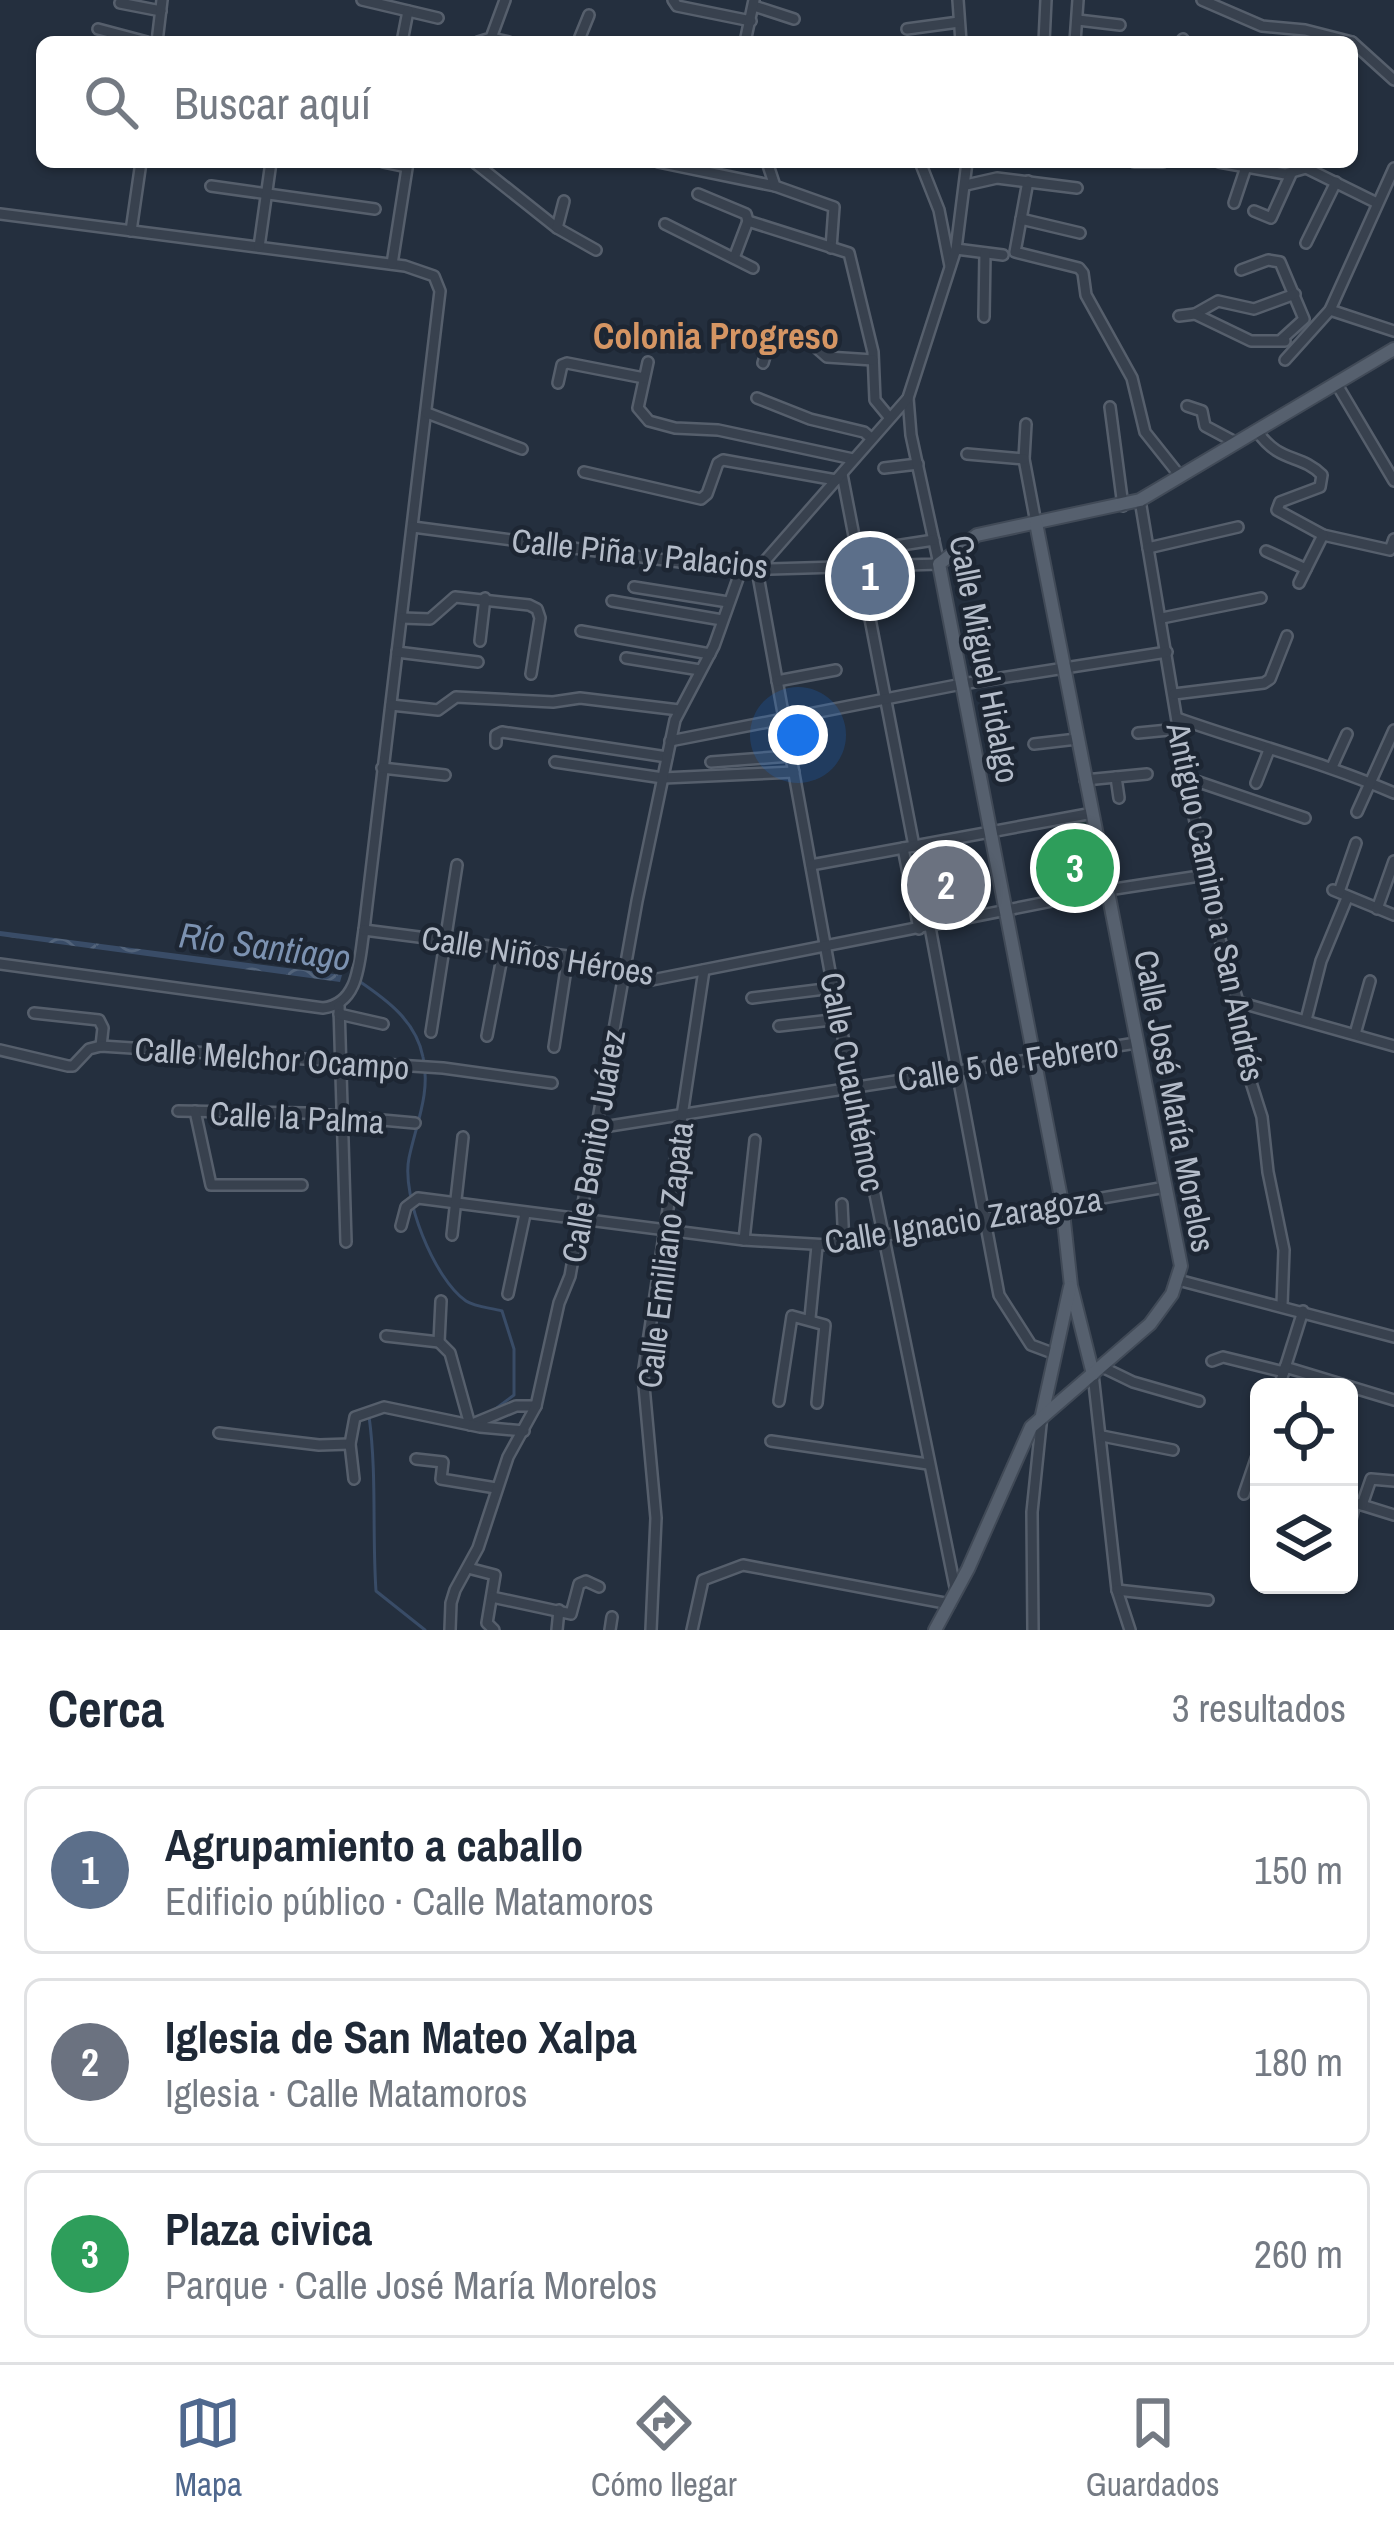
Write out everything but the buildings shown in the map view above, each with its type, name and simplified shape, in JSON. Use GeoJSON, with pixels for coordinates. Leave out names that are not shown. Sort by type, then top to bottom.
{"type":"FeatureCollection","features":[{"type":"Feature","properties":{"kind":"main road"},"geometry":{"type":"LineString","coordinates":[[939,563],[977,535],[1140,500],[1394,349]]}},
{"type":"Feature","properties":{"kind":"main road","name":"Calle José María Morelos"},"geometry":{"type":"LineString","coordinates":[[1036,523],[1180,1252],[1178,1280],[1150,1324],[1042,1415]]}},
{"type":"Feature","properties":{"kind":"main road","name":"Calle Miguel Hidalgo"},"geometry":{"type":"LineString","coordinates":[[939,563],[1062,1203],[1070,1286],[1098,1371]]}},
{"type":"Feature","properties":{"kind":"main road","name":"Calle Miguel Hidalgo"},"geometry":{"type":"LineString","coordinates":[[1042,1415],[1070,1286]]}},
{"type":"Feature","properties":{"kind":"main road"},"geometry":{"type":"LineString","coordinates":[[934,1630],[1024,1439],[1042,1415]]}},
{"type":"Feature","properties":{"kind":"street"},"geometry":{"type":"LineString","coordinates":[[362,0],[438,18]]}},
{"type":"Feature","properties":{"kind":"street"},"geometry":{"type":"LineString","coordinates":[[492,36],[505,0]]}},
{"type":"Feature","properties":{"kind":"street"},"geometry":{"type":"LineString","coordinates":[[673,0],[677,6],[751,21]]}},
{"type":"Feature","properties":{"kind":"street"},"geometry":{"type":"LineString","coordinates":[[958,0],[960,36]]}},
{"type":"Feature","properties":{"kind":"street"},"geometry":{"type":"LineString","coordinates":[[1044,36],[1046,0]]}},
{"type":"Feature","properties":{"kind":"street"},"geometry":{"type":"LineString","coordinates":[[1202,0],[1262,26],[1328,36]]}},
{"type":"Feature","properties":{"kind":"street"},"geometry":{"type":"LineString","coordinates":[[1076,36],[1081,1]]}},
{"type":"Feature","properties":{"kind":"street"},"geometry":{"type":"LineString","coordinates":[[120,3],[161,5],[158,36]]}},
{"type":"Feature","properties":{"kind":"street"},"geometry":{"type":"LineString","coordinates":[[747,36],[754,3],[794,19]]}},
{"type":"Feature","properties":{"kind":"street"},"geometry":{"type":"LineString","coordinates":[[403,36],[408,11]]}},
{"type":"Feature","properties":{"kind":"street"},"geometry":{"type":"LineString","coordinates":[[580,36],[589,15]]}},
{"type":"Feature","properties":{"kind":"street"},"geometry":{"type":"LineString","coordinates":[[1078,20],[1120,25]]}},
{"type":"Feature","properties":{"kind":"street"},"geometry":{"type":"LineString","coordinates":[[907,29],[959,22]]}},
{"type":"Feature","properties":{"kind":"street"},"geometry":{"type":"LineString","coordinates":[[98,29],[122,36]]}},
{"type":"Feature","properties":{"kind":"street"},"geometry":{"type":"LineString","coordinates":[[1358,47],[1394,80]]}},
{"type":"Feature","properties":{"kind":"street"},"geometry":{"type":"LineString","coordinates":[[131,231],[140,168]]}},
{"type":"Feature","properties":{"kind":"street"},"geometry":{"type":"LineString","coordinates":[[259,248],[270,168]]}},
{"type":"Feature","properties":{"kind":"street"},"geometry":{"type":"LineString","coordinates":[[392,264],[407,168]]}},
{"type":"Feature","properties":{"kind":"street"},"geometry":{"type":"LineString","coordinates":[[481,168],[556,228],[596,250]]}},
{"type":"Feature","properties":{"kind":"street"},"geometry":{"type":"LineString","coordinates":[[687,168],[775,186],[834,207],[831,248]]}},
{"type":"Feature","properties":{"kind":"street"},"geometry":{"type":"LineString","coordinates":[[769,168],[775,186]]}},
{"type":"Feature","properties":{"kind":"street"},"geometry":{"type":"LineString","coordinates":[[922,168],[939,210],[950,266]]}},
{"type":"Feature","properties":{"kind":"street"},"geometry":{"type":"LineString","coordinates":[[757,570],[908,398],[956,250],[967,168]]}},
{"type":"Feature","properties":{"kind":"street"},"geometry":{"type":"LineString","coordinates":[[1234,203],[1246,168]]}},
{"type":"Feature","properties":{"kind":"street"},"geometry":{"type":"LineString","coordinates":[[1254,168],[1291,173]]}},
{"type":"Feature","properties":{"kind":"street"},"geometry":{"type":"LineString","coordinates":[[1254,212],[1271,218],[1291,173],[1300,168]]}},
{"type":"Feature","properties":{"kind":"street"},"geometry":{"type":"LineString","coordinates":[[1310,168],[1377,203]]}},
{"type":"Feature","properties":{"kind":"street"},"geometry":{"type":"LineString","coordinates":[[1285,360],[1330,310],[1394,168]]}},
{"type":"Feature","properties":{"kind":"street"},"geometry":{"type":"LineString","coordinates":[[966,185],[992,178],[1077,188]]}},
{"type":"Feature","properties":{"kind":"street"},"geometry":{"type":"LineString","coordinates":[[1028,181],[1017,254],[1084,273],[1086,295],[1132,378],[1145,432],[1180,476]]}},
{"type":"Feature","properties":{"kind":"street"},"geometry":{"type":"LineString","coordinates":[[1306,243],[1336,182]]}},
{"type":"Feature","properties":{"kind":"street"},"geometry":{"type":"LineString","coordinates":[[211,186],[375,209]]}},
{"type":"Feature","properties":{"kind":"street"},"geometry":{"type":"LineString","coordinates":[[698,194],[740,210],[748,220],[849,253],[873,360],[874,400],[889,417]]}},
{"type":"Feature","properties":{"kind":"street"},"geometry":{"type":"LineString","coordinates":[[556,228],[563,201]]}},
{"type":"Feature","properties":{"kind":"street"},"geometry":{"type":"LineString","coordinates":[[0,214],[392,264],[428,272],[440,291],[364,930],[352,988],[339,1010],[346,1241]]}},
{"type":"Feature","properties":{"kind":"street"},"geometry":{"type":"LineString","coordinates":[[1021,219],[1080,233]]}},
{"type":"Feature","properties":{"kind":"street"},"geometry":{"type":"LineString","coordinates":[[734,258],[748,220]]}},
{"type":"Feature","properties":{"kind":"street"},"geometry":{"type":"LineString","coordinates":[[665,224],[753,268]]}},
{"type":"Feature","properties":{"kind":"street"},"geometry":{"type":"LineString","coordinates":[[956,250],[1003,255]]}},
{"type":"Feature","properties":{"kind":"street"},"geometry":{"type":"LineString","coordinates":[[984,316],[985,254]]}},
{"type":"Feature","properties":{"kind":"street"},"geometry":{"type":"LineString","coordinates":[[1195,314],[1251,341],[1282,339],[1304,319],[1287,274],[1275,260],[1240,270]]}},
{"type":"Feature","properties":{"kind":"street"},"geometry":{"type":"LineString","coordinates":[[1179,316],[1195,314],[1218,301],[1254,309],[1294,294]]}},
{"type":"Feature","properties":{"kind":"street"},"geometry":{"type":"LineString","coordinates":[[1330,310],[1394,331]]}},
{"type":"Feature","properties":{"kind":"street"},"geometry":{"type":"LineString","coordinates":[[763,363],[772,333],[811,343],[826,357],[873,360]]}},
{"type":"Feature","properties":{"kind":"street"},"geometry":{"type":"LineString","coordinates":[[1282,339],[1294,349]]}},
{"type":"Feature","properties":{"kind":"street"},"geometry":{"type":"LineString","coordinates":[[648,362],[638,408],[649,421],[718,430],[853,459]]}},
{"type":"Feature","properties":{"kind":"street"},"geometry":{"type":"LineString","coordinates":[[558,383],[562,365],[567,363],[644,378]]}},
{"type":"Feature","properties":{"kind":"street"},"geometry":{"type":"LineString","coordinates":[[1336,383],[1394,482]]}},
{"type":"Feature","properties":{"kind":"street"},"geometry":{"type":"LineString","coordinates":[[757,398],[871,438]]}},
{"type":"Feature","properties":{"kind":"street","name":"Calle Miguel Hidalgo"},"geometry":{"type":"LineString","coordinates":[[908,398],[939,563]]}},
{"type":"Feature","properties":{"kind":"street"},"geometry":{"type":"LineString","coordinates":[[1187,406],[1202,411],[1205,426],[1235,442]]}},
{"type":"Feature","properties":{"kind":"street"},"geometry":{"type":"LineString","coordinates":[[1110,407],[1123,506]]}},
{"type":"Feature","properties":{"kind":"street"},"geometry":{"type":"LineString","coordinates":[[427,413],[521,449]]}},
{"type":"Feature","properties":{"kind":"street"},"geometry":{"type":"LineString","coordinates":[[1026,424],[1024,459],[1036,523]]}},
{"type":"Feature","properties":{"kind":"street"},"geometry":{"type":"LineString","coordinates":[[1257,431],[1272,451],[1319,470],[1320,487],[1276,507],[1323,535],[1393,547]]}},
{"type":"Feature","properties":{"kind":"street"},"geometry":{"type":"LineString","coordinates":[[967,454],[1024,459]]}},
{"type":"Feature","properties":{"kind":"street"},"geometry":{"type":"LineString","coordinates":[[584,472],[700,499],[723,460],[839,477]]}},
{"type":"Feature","properties":{"kind":"street"},"geometry":{"type":"LineString","coordinates":[[884,468],[919,464]]}},
{"type":"Feature","properties":{"kind":"street"},"geometry":{"type":"LineString","coordinates":[[839,477],[1001,1303],[1031,1345],[1055,1354]]}},
{"type":"Feature","properties":{"kind":"street","name":"Antiguo Camino a San Andrés"},"geometry":{"type":"LineString","coordinates":[[1140,500],[1206,875],[1238,1002],[1242,1054],[1262,1117],[1281,1230],[1282,1305]]}},
{"type":"Feature","properties":{"kind":"street","name":"Calle Piña y Palacios"},"geometry":{"type":"LineString","coordinates":[[413,527],[741,571],[939,563]]}},
{"type":"Feature","properties":{"kind":"street"},"geometry":{"type":"LineString","coordinates":[[1148,548],[1238,527]]}},
{"type":"Feature","properties":{"kind":"street"},"geometry":{"type":"LineString","coordinates":[[1299,583],[1323,535]]}},
{"type":"Feature","properties":{"kind":"street"},"geometry":{"type":"LineString","coordinates":[[856,552],[934,540]]}},
{"type":"Feature","properties":{"kind":"street"},"geometry":{"type":"LineString","coordinates":[[1266,551],[1306,569]]}},
{"type":"Feature","properties":{"kind":"street","name":"Calle Cuauhtémoc"},"geometry":{"type":"LineString","coordinates":[[757,570],[833,988],[953,1598]]}},
{"type":"Feature","properties":{"kind":"street","name":"Calle Benito Juárez"},"geometry":{"type":"LineString","coordinates":[[450,1630],[451,1603],[496,1488],[536,1406],[580,1221],[670,741],[679,710],[710,654],[741,571]]}},
{"type":"Feature","properties":{"kind":"street"},"geometry":{"type":"LineString","coordinates":[[634,587],[728,602]]}},
{"type":"Feature","properties":{"kind":"street"},"geometry":{"type":"LineString","coordinates":[[402,618],[430,620],[455,597],[537,609],[540,618],[531,674]]}},
{"type":"Feature","properties":{"kind":"street"},"geometry":{"type":"LineString","coordinates":[[480,641],[485,598]]}},
{"type":"Feature","properties":{"kind":"street"},"geometry":{"type":"LineString","coordinates":[[1162,618],[1261,598]]}},
{"type":"Feature","properties":{"kind":"street"},"geometry":{"type":"LineString","coordinates":[[612,601],[722,620]]}},
{"type":"Feature","properties":{"kind":"street"},"geometry":{"type":"LineString","coordinates":[[581,632],[710,654]]}},
{"type":"Feature","properties":{"kind":"street"},"geometry":{"type":"LineString","coordinates":[[1174,694],[1270,680],[1287,636]]}},
{"type":"Feature","properties":{"kind":"street"},"geometry":{"type":"LineString","coordinates":[[398,652],[478,662]]}},
{"type":"Feature","properties":{"kind":"street"},"geometry":{"type":"LineString","coordinates":[[670,741],[962,684],[1167,652]]}},
{"type":"Feature","properties":{"kind":"street"},"geometry":{"type":"LineString","coordinates":[[626,658],[700,670]]}},
{"type":"Feature","properties":{"kind":"street"},"geometry":{"type":"LineString","coordinates":[[777,681],[836,670]]}},
{"type":"Feature","properties":{"kind":"street"},"geometry":{"type":"LineString","coordinates":[[391,705],[438,710],[456,697],[553,702],[580,698],[679,710]]}},
{"type":"Feature","properties":{"kind":"street"},"geometry":{"type":"LineString","coordinates":[[1138,734],[1178,723],[1332,767],[1394,793]]}},
{"type":"Feature","properties":{"kind":"street"},"geometry":{"type":"LineString","coordinates":[[1358,812],[1394,730]]}},
{"type":"Feature","properties":{"kind":"street"},"geometry":{"type":"LineString","coordinates":[[496,743],[496,735],[502,732],[667,757]]}},
{"type":"Feature","properties":{"kind":"street"},"geometry":{"type":"LineString","coordinates":[[1332,767],[1347,734]]}},
{"type":"Feature","properties":{"kind":"street"},"geometry":{"type":"LineString","coordinates":[[1034,744],[1077,739]]}},
{"type":"Feature","properties":{"kind":"street"},"geometry":{"type":"LineString","coordinates":[[1256,783],[1269,751]]}},
{"type":"Feature","properties":{"kind":"street"},"geometry":{"type":"LineString","coordinates":[[711,762],[790,756]]}},
{"type":"Feature","properties":{"kind":"street"},"geometry":{"type":"LineString","coordinates":[[555,762],[663,778],[794,772]]}},
{"type":"Feature","properties":{"kind":"street"},"geometry":{"type":"LineString","coordinates":[[382,768],[445,775]]}},
{"type":"Feature","properties":{"kind":"street"},"geometry":{"type":"LineString","coordinates":[[1085,780],[1147,774]]}},
{"type":"Feature","properties":{"kind":"street"},"geometry":{"type":"LineString","coordinates":[[1116,777],[1119,798]]}},
{"type":"Feature","properties":{"kind":"street"},"geometry":{"type":"LineString","coordinates":[[1187,778],[1305,818]]}},
{"type":"Feature","properties":{"kind":"street"},"geometry":{"type":"LineString","coordinates":[[811,865],[1093,814]]}},
{"type":"Feature","properties":{"kind":"street"},"geometry":{"type":"LineString","coordinates":[[1306,1020],[1356,843]]}},
{"type":"Feature","properties":{"kind":"street"},"geometry":{"type":"LineString","coordinates":[[1378,909],[1394,861]]}},
{"type":"Feature","properties":{"kind":"street"},"geometry":{"type":"LineString","coordinates":[[431,1032],[458,865]]}},
{"type":"Feature","properties":{"kind":"street","name":"Calle Niños Héroes"},"geometry":{"type":"LineString","coordinates":[[364,930],[568,956],[652,980],[1206,875]]}},
{"type":"Feature","properties":{"kind":"street"},"geometry":{"type":"LineString","coordinates":[[1340,893],[1394,915]]}},
{"type":"Feature","properties":{"kind":"street"},"geometry":{"type":"LineString","coordinates":[[487,1036],[503,947]]}},
{"type":"Feature","properties":{"kind":"street"},"geometry":{"type":"LineString","coordinates":[[554,1047],[568,956]]}},
{"type":"Feature","properties":{"kind":"street"},"geometry":{"type":"LineString","coordinates":[[0,964],[339,1010],[383,1024]]}},
{"type":"Feature","properties":{"kind":"street","name":"Calle Emiliano Zapata"},"geometry":{"type":"LineString","coordinates":[[650,1630],[656,1541],[643,1376],[704,970]]}},
{"type":"Feature","properties":{"kind":"street"},"geometry":{"type":"LineString","coordinates":[[1355,1034],[1370,981]]}},
{"type":"Feature","properties":{"kind":"street"},"geometry":{"type":"LineString","coordinates":[[752,998],[833,988]]}},
{"type":"Feature","properties":{"kind":"street"},"geometry":{"type":"LineString","coordinates":[[1238,1002],[1394,1046]]}},
{"type":"Feature","properties":{"kind":"street"},"geometry":{"type":"LineString","coordinates":[[34,1013],[99,1020],[101,1046]]}},
{"type":"Feature","properties":{"kind":"street"},"geometry":{"type":"LineString","coordinates":[[779,1026],[840,1019]]}},
{"type":"Feature","properties":{"kind":"street","name":"Calle 5 de Febrero"},"geometry":{"type":"LineString","coordinates":[[597,1128],[1136,1043]]}},
{"type":"Feature","properties":{"kind":"street","name":"Calle Melchor Ocampo"},"geometry":{"type":"LineString","coordinates":[[0,1050],[73,1066],[89,1049],[101,1046],[423,1068],[553,1083]]}},
{"type":"Feature","properties":{"kind":"street","name":"Calle la Palma"},"geometry":{"type":"LineString","coordinates":[[178,1111],[415,1124]]}},
{"type":"Feature","properties":{"kind":"street"},"geometry":{"type":"LineString","coordinates":[[195,1111],[211,1185],[302,1185]]}},
{"type":"Feature","properties":{"kind":"street"},"geometry":{"type":"LineString","coordinates":[[452,1234],[463,1137]]}},
{"type":"Feature","properties":{"kind":"street"},"geometry":{"type":"LineString","coordinates":[[743,1240],[755,1140]]}},
{"type":"Feature","properties":{"kind":"street","name":"Calle Ignacio Zaragoza"},"geometry":{"type":"LineString","coordinates":[[401,1226],[408,1204],[457,1204],[743,1240],[844,1245],[884,1234],[1166,1187]]}},
{"type":"Feature","properties":{"kind":"street"},"geometry":{"type":"LineString","coordinates":[[842,1204],[844,1245]]}},
{"type":"Feature","properties":{"kind":"street"},"geometry":{"type":"LineString","coordinates":[[508,1294],[525,1214]]}},
{"type":"Feature","properties":{"kind":"street"},"geometry":{"type":"LineString","coordinates":[[810,1318],[817,1246]]}},
{"type":"Feature","properties":{"kind":"street"},"geometry":{"type":"LineString","coordinates":[[1178,1280],[1394,1337]]}},
{"type":"Feature","properties":{"kind":"street"},"geometry":{"type":"LineString","coordinates":[[439,1342],[441,1300]]}},
{"type":"Feature","properties":{"kind":"street"},"geometry":{"type":"LineString","coordinates":[[1282,1378],[1303,1311]]}},
{"type":"Feature","properties":{"kind":"street"},"geometry":{"type":"LineString","coordinates":[[779,1401],[789,1318],[810,1318],[825,1325],[818,1403]]}},
{"type":"Feature","properties":{"kind":"street"},"geometry":{"type":"LineString","coordinates":[[386,1336],[439,1342],[450,1353],[468,1420]]}},
{"type":"Feature","properties":{"kind":"street"},"geometry":{"type":"LineString","coordinates":[[1212,1361],[1222,1357],[1284,1369],[1394,1400]]}},
{"type":"Feature","properties":{"kind":"street"},"geometry":{"type":"LineString","coordinates":[[1130,1630],[1117,1590],[1098,1371],[1199,1401]]}},
{"type":"Feature","properties":{"kind":"street"},"geometry":{"type":"LineString","coordinates":[[468,1420],[517,1406],[536,1406]]}},
{"type":"Feature","properties":{"kind":"street"},"geometry":{"type":"LineString","coordinates":[[354,1479],[352,1422],[361,1412],[385,1407],[524,1430]]}},
{"type":"Feature","properties":{"kind":"street"},"geometry":{"type":"LineString","coordinates":[[1033,1630],[1032,1512],[1042,1415]]}},
{"type":"Feature","properties":{"kind":"street"},"geometry":{"type":"LineString","coordinates":[[219,1433],[350,1444]]}},
{"type":"Feature","properties":{"kind":"street"},"geometry":{"type":"LineString","coordinates":[[1102,1436],[1173,1450]]}},
{"type":"Feature","properties":{"kind":"street"},"geometry":{"type":"LineString","coordinates":[[771,1441],[928,1464]]}},
{"type":"Feature","properties":{"kind":"street"},"geometry":{"type":"LineString","coordinates":[[416,1459],[443,1462],[441,1479],[496,1488]]}},
{"type":"Feature","properties":{"kind":"street"},"geometry":{"type":"LineString","coordinates":[[1358,1500],[1371,1479],[1394,1481]]}},
{"type":"Feature","properties":{"kind":"street"},"geometry":{"type":"LineString","coordinates":[[1244,1494],[1250,1483]]}},
{"type":"Feature","properties":{"kind":"street"},"geometry":{"type":"LineString","coordinates":[[1358,1504],[1394,1515]]}},
{"type":"Feature","properties":{"kind":"street"},"geometry":{"type":"LineString","coordinates":[[656,1541],[673,1540]]}},
{"type":"Feature","properties":{"kind":"street"},"geometry":{"type":"LineString","coordinates":[[692,1630],[703,1580],[738,1565],[953,1598]]}},
{"type":"Feature","properties":{"kind":"street"},"geometry":{"type":"LineString","coordinates":[[468,1568],[495,1575],[488,1623],[494,1630]]}},
{"type":"Feature","properties":{"kind":"street"},"geometry":{"type":"LineString","coordinates":[[492,1597],[574,1612],[582,1581],[598,1587]]}},
{"type":"Feature","properties":{"kind":"street"},"geometry":{"type":"LineString","coordinates":[[1117,1590],[1208,1600]]}},
{"type":"Feature","properties":{"kind":"street"},"geometry":{"type":"LineString","coordinates":[[557,1630],[559,1610]]}},
{"type":"Feature","properties":{"kind":"street"},"geometry":{"type":"LineString","coordinates":[[610,1630],[612,1617]]}},
{"type":"Feature","properties":{"kind":"green space"},"geometry":{"type":"Polygon","coordinates":[[[1089,816],[1103,890],[1067,896],[1054,823],[1089,816]]]}},
{"type":"Feature","properties":{"kind":"water"},"geometry":{"type":"Polygon","coordinates":[[[0,931],[342,975],[340,982],[0,936],[0,931]]]}},
{"type":"Feature","properties":{"kind":"waterway","name":"Río Santiago"},"geometry":{"type":"LineString","coordinates":[[359,981],[399,1013],[419,1044],[425,1083],[409,1158],[410,1193],[422,1236],[442,1275],[470,1303],[502,1311],[514,1349],[514,1395],[494,1410]]}},
{"type":"Feature","properties":{"kind":"waterway","name":"Río Santiago"},"geometry":{"type":"LineString","coordinates":[[369,1416],[376,1591],[425,1630]]}},
{"type":"Feature","properties":{"kind":"place","name":"Agrupamiento a caballo"},"geometry":{"type":"Point","coordinates":[870,576]}},
{"type":"Feature","properties":{"kind":"place","name":"Plaza civica"},"geometry":{"type":"Point","coordinates":[1075,868]}},
{"type":"Feature","properties":{"kind":"place","name":"Iglesia de San Mateo Xalpa"},"geometry":{"type":"Point","coordinates":[946,885]}},
{"type":"Feature","properties":{"kind":"district","name":"Colonia Progreso"},"geometry":{"type":"Point","coordinates":[716,336]}}]}
